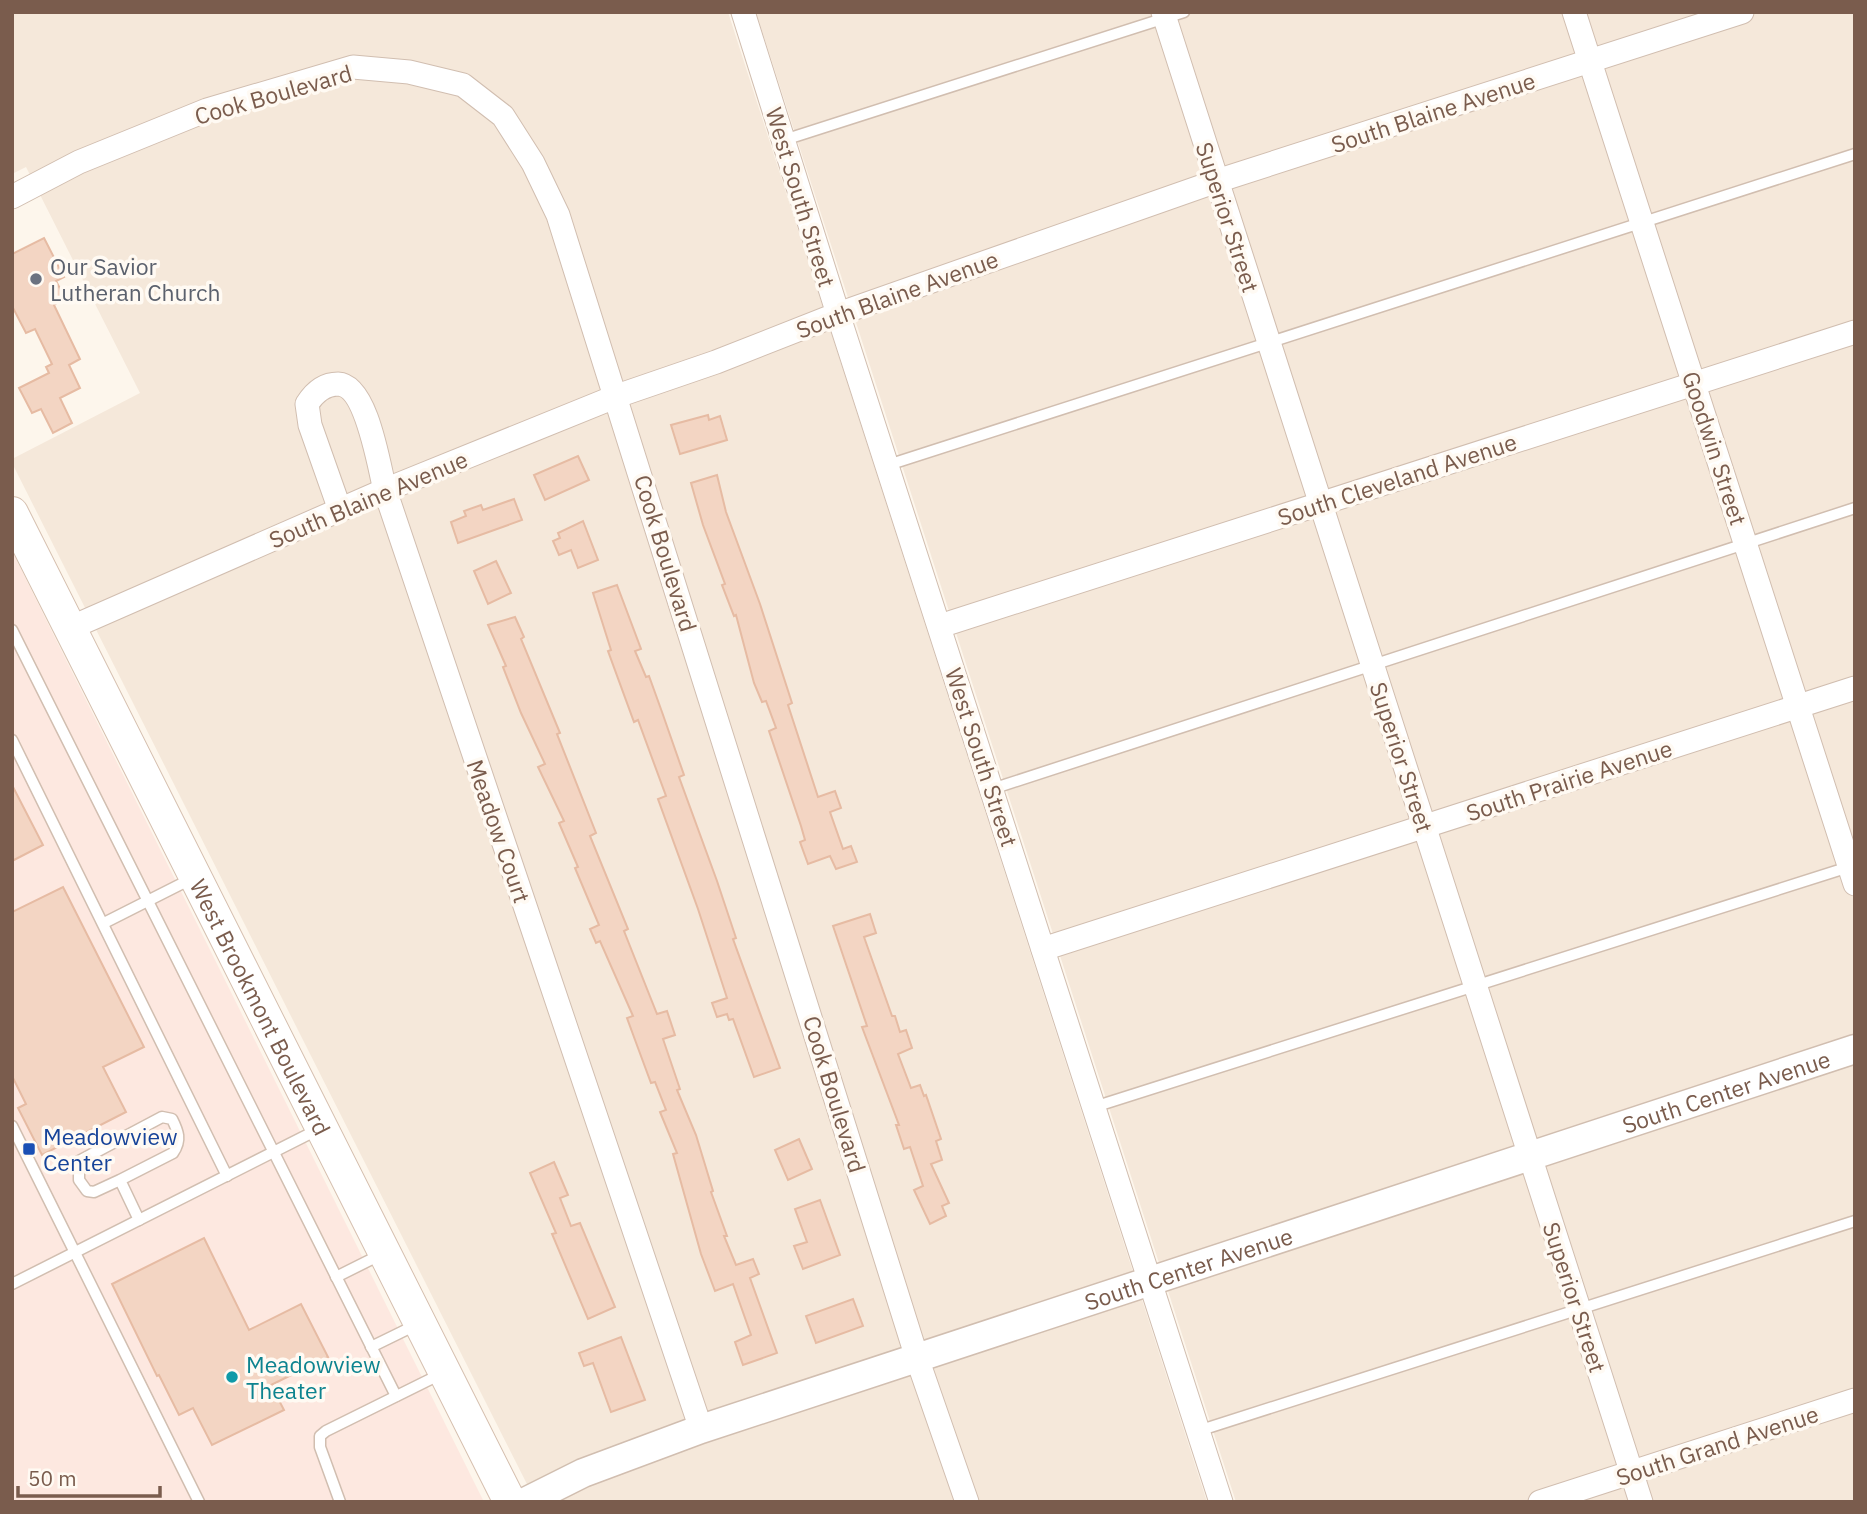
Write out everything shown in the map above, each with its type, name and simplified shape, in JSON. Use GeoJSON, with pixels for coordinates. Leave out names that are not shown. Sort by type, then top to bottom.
{"type":"FeatureCollection","features":[{"type":"Feature","properties":{"kind":"main road","name":"West Brookmont Boulevard"},"geometry":{"type":"LineString","coordinates":[[12,513],[510,1502]]}},
{"type":"Feature","properties":{"kind":"street","name":"West South Street"},"geometry":{"type":"LineString","coordinates":[[743,12],[1221,1502]]}},
{"type":"Feature","properties":{"kind":"street","name":"Goodwin Street"},"geometry":{"type":"LineString","coordinates":[[1574,12],[1853,872]]}},
{"type":"Feature","properties":{"kind":"street","name":"South Blaine Avenue"},"geometry":{"type":"LineString","coordinates":[[70,628],[385,490],[617,396],[716,362],[838,314],[1217,181],[1742,12]]}},
{"type":"Feature","properties":{"kind":"street","name":"Superior Street"},"geometry":{"type":"LineString","coordinates":[[1170,14],[1217,181],[1641,1502]]}},
{"type":"Feature","properties":{"kind":"street","name":"Cook Boulevard"},"geometry":{"type":"LineString","coordinates":[[12,197],[79,162],[207,110],[353,67],[409,72],[463,85],[503,116],[533,163],[558,215],[917,1358],[967,1502]]}},
{"type":"Feature","properties":{"kind":"street","name":"South Cleveland Avenue"},"geometry":{"type":"LineString","coordinates":[[940,626],[1855,332]]}},
{"type":"Feature","properties":{"kind":"street","name":"Meadow Court"},"geometry":{"type":"LineString","coordinates":[[340,510],[310,425],[307,404],[315,392],[331,384],[343,384],[354,392],[365,410],[385,490],[701,1429]]}},
{"type":"Feature","properties":{"kind":"street","name":"South Prairie Avenue"},"geometry":{"type":"LineString","coordinates":[[1043,949],[1855,688]]}},
{"type":"Feature","properties":{"kind":"street","name":"South Center Avenue"},"geometry":{"type":"LineString","coordinates":[[525,1502],[583,1473],[701,1429],[1855,1049]]}},
{"type":"Feature","properties":{"kind":"street","name":"South Grand Avenue"},"geometry":{"type":"LineString","coordinates":[[1540,1502],[1855,1400]]}},
{"type":"Feature","properties":{"kind":"lane"},"geometry":{"type":"LineString","coordinates":[[784,140],[1170,14]]}},
{"type":"Feature","properties":{"kind":"lane"},"geometry":{"type":"LineString","coordinates":[[888,465],[1855,154]]}},
{"type":"Feature","properties":{"kind":"lane"},"geometry":{"type":"LineString","coordinates":[[992,789],[1855,508]]}},
{"type":"Feature","properties":{"kind":"lane"},"geometry":{"type":"LineString","coordinates":[[12,630],[396,1396]]}},
{"type":"Feature","properties":{"kind":"lane"},"geometry":{"type":"LineString","coordinates":[[12,740],[226,1176]]}},
{"type":"Feature","properties":{"kind":"lane"},"geometry":{"type":"LineString","coordinates":[[1094,1107],[1475,986],[1853,872]]}},
{"type":"Feature","properties":{"kind":"lane"},"geometry":{"type":"LineString","coordinates":[[104,923],[195,876]]}},
{"type":"Feature","properties":{"kind":"lane"},"geometry":{"type":"LineString","coordinates":[[162,1117],[172,1119],[179,1133],[177,1148],[173,1153],[120,1180],[94,1192],[87,1191],[79,1180],[79,1161],[162,1117]]}},
{"type":"Feature","properties":{"kind":"lane"},"geometry":{"type":"LineString","coordinates":[[12,1126],[199,1502]]}},
{"type":"Feature","properties":{"kind":"lane"},"geometry":{"type":"LineString","coordinates":[[12,1284],[322,1128]]}},
{"type":"Feature","properties":{"kind":"lane"},"geometry":{"type":"LineString","coordinates":[[120,1180],[139,1220]]}},
{"type":"Feature","properties":{"kind":"lane"},"geometry":{"type":"LineString","coordinates":[[1198,1431],[1855,1221]]}},
{"type":"Feature","properties":{"kind":"lane"},"geometry":{"type":"LineString","coordinates":[[336,1277],[385,1253]]}},
{"type":"Feature","properties":{"kind":"lane"},"geometry":{"type":"LineString","coordinates":[[371,1347],[420,1322]]}},
{"type":"Feature","properties":{"kind":"lane"},"geometry":{"type":"LineString","coordinates":[[340,1502],[320,1447],[320,1436],[445,1372]]}},
{"type":"Feature","properties":{"kind":"shaded area"},"geometry":{"type":"Polygon","coordinates":[[[12,12],[728,12],[1207,1502],[536,1502],[12,463],[12,459],[140,393],[26,167],[12,174],[12,12]]]}},
{"type":"Feature","properties":{"kind":"shaded area"},"geometry":{"type":"Polygon","coordinates":[[[756,12],[1855,12],[1855,1502],[1236,1502],[756,12]]]}},
{"type":"Feature","properties":{"kind":"shaded area"},"geometry":{"type":"Polygon","coordinates":[[[12,551],[483,1500],[479,1502],[12,1502],[12,551]]]}},
{"type":"Feature","properties":{"kind":"building"},"geometry":{"type":"Polygon","coordinates":[[[44,238],[64,277],[56,281],[65,298],[54,305],[80,359],[69,365],[80,388],[60,398],[72,423],[53,433],[41,409],[32,413],[19,388],[49,373],[46,367],[52,364],[35,329],[26,333],[12,306],[12,254],[44,238]]]}},
{"type":"Feature","properties":{"kind":"building"},"geometry":{"type":"Polygon","coordinates":[[[708,415],[709,420],[720,416],[727,440],[680,454],[671,425],[708,415]]]}},
{"type":"Feature","properties":{"kind":"building"},"geometry":{"type":"Polygon","coordinates":[[[578,456],[589,480],[545,500],[534,475],[578,456]]]}},
{"type":"Feature","properties":{"kind":"building"},"geometry":{"type":"Polygon","coordinates":[[[717,475],[726,512],[792,703],[788,705],[818,797],[835,791],[841,808],[830,812],[843,849],[851,846],[857,862],[836,869],[830,856],[808,864],[800,842],[805,840],[801,826],[769,731],[776,728],[766,701],[762,702],[754,683],[736,615],[734,616],[722,585],[725,584],[703,525],[691,483],[717,475]]]}},
{"type":"Feature","properties":{"kind":"building"},"geometry":{"type":"Polygon","coordinates":[[[514,499],[522,520],[458,543],[451,522],[466,516],[464,511],[481,505],[483,510],[514,499]]]}},
{"type":"Feature","properties":{"kind":"building"},"geometry":{"type":"Polygon","coordinates":[[[583,521],[598,560],[578,568],[571,550],[559,555],[553,541],[560,538],[558,533],[583,521]]]}},
{"type":"Feature","properties":{"kind":"building"},"geometry":{"type":"Polygon","coordinates":[[[496,561],[511,593],[488,604],[474,571],[496,561]]]}},
{"type":"Feature","properties":{"kind":"building"},"geometry":{"type":"Polygon","coordinates":[[[617,585],[641,649],[635,651],[646,677],[649,676],[684,775],[679,777],[736,938],[733,939],[780,1068],[754,1077],[733,1019],[729,1020],[727,1014],[717,1017],[712,1003],[727,998],[658,799],[666,796],[638,720],[634,722],[608,651],[611,650],[593,593],[617,585]]]}},
{"type":"Feature","properties":{"kind":"building"},"geometry":{"type":"Polygon","coordinates":[[[515,617],[524,637],[521,639],[560,733],[557,734],[596,833],[590,836],[628,929],[624,931],[657,1014],[667,1011],[675,1035],[663,1039],[680,1089],[677,1090],[696,1135],[713,1191],[711,1192],[727,1236],[724,1236],[736,1265],[753,1259],[759,1274],[750,1278],[777,1353],[743,1365],[735,1342],[751,1335],[733,1284],[715,1291],[701,1254],[673,1154],[677,1153],[660,1112],[666,1110],[655,1082],[651,1083],[627,1018],[633,1016],[600,941],[596,943],[590,929],[599,925],[559,823],[564,821],[538,767],[545,764],[521,713],[503,667],[506,666],[488,625],[515,617]]]}},
{"type":"Feature","properties":{"kind":"building"},"geometry":{"type":"Polygon","coordinates":[[[12,785],[43,845],[12,861],[12,785]]]}},
{"type":"Feature","properties":{"kind":"building"},"geometry":{"type":"Polygon","coordinates":[[[63,887],[144,1047],[103,1067],[126,1112],[42,1155],[18,1108],[26,1104],[12,1076],[12,912],[63,887]]]}},
{"type":"Feature","properties":{"kind":"building"},"geometry":{"type":"Polygon","coordinates":[[[870,914],[876,933],[864,937],[892,1016],[895,1016],[900,1032],[906,1030],[912,1048],[898,1054],[911,1088],[920,1085],[924,1096],[926,1095],[941,1139],[936,1141],[942,1160],[931,1164],[949,1203],[942,1206],[946,1216],[930,1224],[914,1190],[923,1186],[910,1147],[904,1149],[896,1125],[899,1125],[862,1027],[867,1026],[833,926],[870,914]]]}},
{"type":"Feature","properties":{"kind":"building"},"geometry":{"type":"Polygon","coordinates":[[[799,1139],[812,1169],[788,1180],[775,1150],[799,1139]]]}},
{"type":"Feature","properties":{"kind":"building"},"geometry":{"type":"Polygon","coordinates":[[[554,1162],[568,1195],[560,1198],[571,1226],[580,1223],[615,1307],[588,1319],[530,1173],[554,1162]]]}},
{"type":"Feature","properties":{"kind":"building"},"geometry":{"type":"Polygon","coordinates":[[[820,1200],[840,1255],[803,1269],[794,1246],[807,1242],[795,1209],[820,1200]]]}},
{"type":"Feature","properties":{"kind":"building"},"geometry":{"type":"Polygon","coordinates":[[[204,1238],[249,1330],[301,1304],[328,1357],[271,1385],[284,1410],[212,1445],[193,1408],[179,1415],[112,1284],[204,1238]]]}},
{"type":"Feature","properties":{"kind":"building"},"geometry":{"type":"Polygon","coordinates":[[[853,1299],[863,1326],[816,1343],[806,1316],[853,1299]]]}},
{"type":"Feature","properties":{"kind":"building"},"geometry":{"type":"Polygon","coordinates":[[[621,1337],[645,1400],[611,1412],[593,1363],[584,1366],[579,1353],[621,1337]]]}},
{"type":"Feature","properties":{"kind":"place","name":"Our Savior Lutheran Church"},"geometry":{"type":"Point","coordinates":[36,279]}},
{"type":"Feature","properties":{"kind":"place","name":"Meadowview Center"},"geometry":{"type":"Point","coordinates":[29,1149]}},
{"type":"Feature","properties":{"kind":"place","name":"Meadowview Theater"},"geometry":{"type":"Point","coordinates":[232,1377]}}]}
